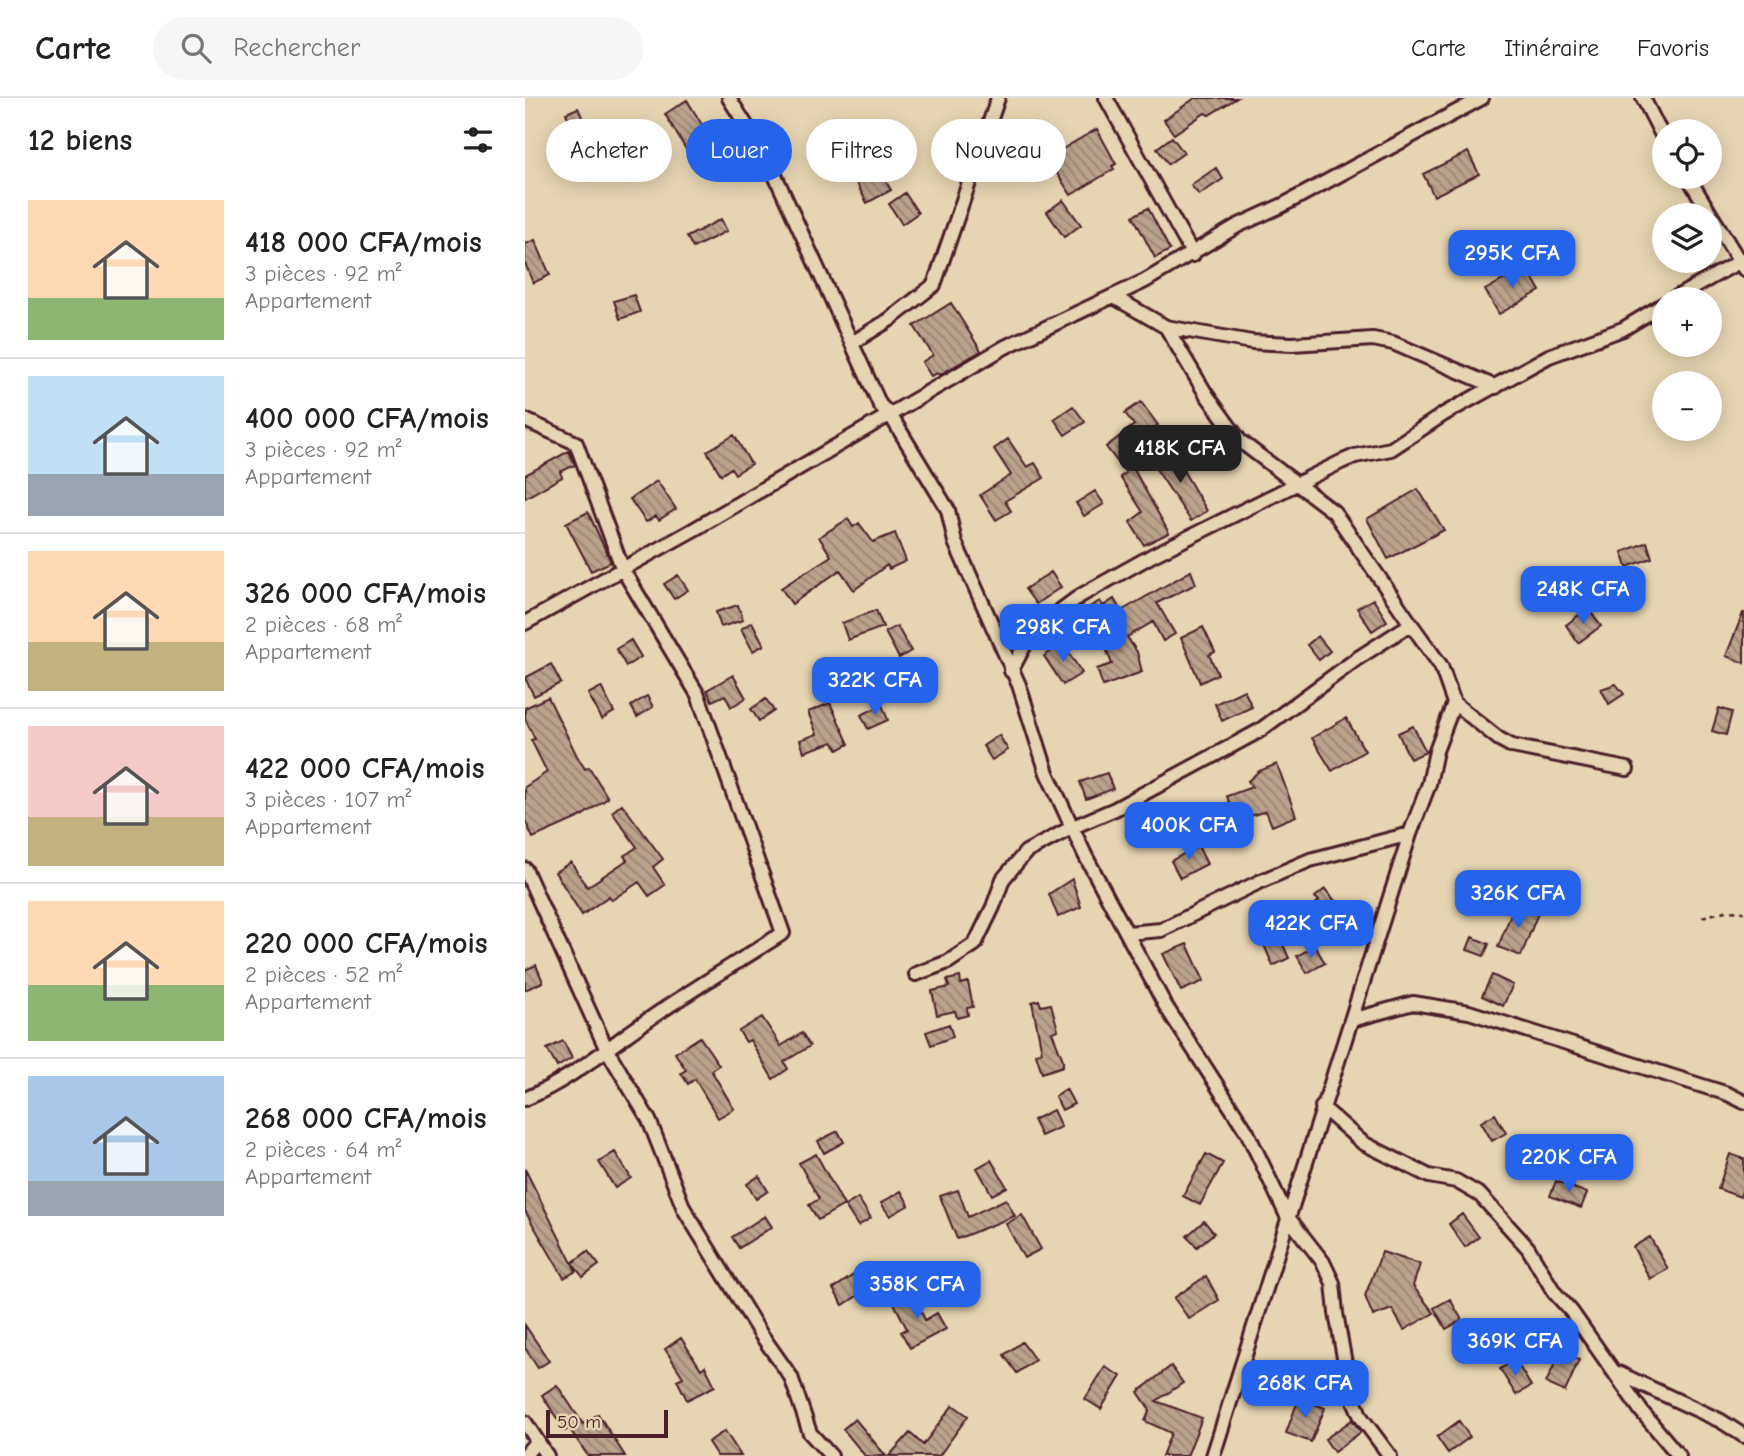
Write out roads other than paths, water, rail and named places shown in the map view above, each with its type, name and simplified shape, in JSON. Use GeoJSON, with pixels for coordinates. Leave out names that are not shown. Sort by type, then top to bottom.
{"type":"FeatureCollection","features":[{"type":"Feature","properties":{"kind":"street"},"geometry":{"type":"LineString","coordinates":[[729,98],[768,160],[880,405],[891,416],[948,510],[955,542],[1011,671],[1047,773],[1127,933],[1165,1005],[1247,1132],[1287,1216],[1323,1262],[1333,1283],[1350,1391],[1361,1417],[1390,1456]]}},
{"type":"Feature","properties":{"kind":"street"},"geometry":{"type":"LineString","coordinates":[[852,343],[889,320],[934,285],[998,98]]}},
{"type":"Feature","properties":{"kind":"street"},"geometry":{"type":"LineString","coordinates":[[1106,98],[1193,255]]}},
{"type":"Feature","properties":{"kind":"street"},"geometry":{"type":"LineString","coordinates":[[1645,99],[1654,119]]}},
{"type":"Feature","properties":{"kind":"street"},"geometry":{"type":"LineString","coordinates":[[525,623],[891,416],[1005,347],[1114,297],[1193,255],[1237,226],[1283,205],[1475,100]]}},
{"type":"Feature","properties":{"kind":"street"},"geometry":{"type":"LineString","coordinates":[[1696,189],[1742,263],[1696,287]]}},
{"type":"Feature","properties":{"kind":"street"},"geometry":{"type":"LineString","coordinates":[[1114,297],[1165,327],[1279,344],[1315,345],[1373,339],[1392,343],[1496,387]]}},
{"type":"Feature","properties":{"kind":"street"},"geometry":{"type":"LineString","coordinates":[[1011,671],[1034,633],[1080,596],[1198,532],[1355,456],[1391,449],[1444,414],[1549,356],[1623,329],[1652,311]]}},
{"type":"Feature","properties":{"kind":"street"},"geometry":{"type":"LineString","coordinates":[[1165,327],[1206,394],[1240,441],[1334,512],[1441,666],[1454,703],[1512,746],[1627,769]]}},
{"type":"Feature","properties":{"kind":"street"},"geometry":{"type":"LineString","coordinates":[[525,420],[576,443],[623,569],[698,695],[783,933],[607,1048],[577,1073],[525,1099]]}},
{"type":"Feature","properties":{"kind":"street"},"geometry":{"type":"LineString","coordinates":[[916,974],[949,962],[975,944],[1003,879],[1026,852],[1115,809],[1259,731],[1358,658],[1411,624]]}},
{"type":"Feature","properties":{"kind":"street"},"geometry":{"type":"LineString","coordinates":[[1213,1456],[1287,1216],[1410,834],[1429,785],[1436,751],[1454,703]]}},
{"type":"Feature","properties":{"kind":"street"},"geometry":{"type":"LineString","coordinates":[[1127,933],[1161,930],[1259,881],[1310,860],[1410,834]]}},
{"type":"Feature","properties":{"kind":"street"},"geometry":{"type":"LineString","coordinates":[[525,870],[607,1048],[649,1120],[684,1209],[759,1333],[791,1377],[815,1456]]}},
{"type":"Feature","properties":{"kind":"street"},"geometry":{"type":"LineString","coordinates":[[1352,1020],[1413,1003],[1469,1012],[1728,1094],[1744,1102]]}},
{"type":"Feature","properties":{"kind":"street"},"geometry":{"type":"LineString","coordinates":[[1322,1107],[1363,1143],[1429,1176],[1456,1181],[1480,1195],[1528,1248],[1554,1292],[1615,1371],[1642,1412],[1679,1456]]}},
{"type":"Feature","properties":{"kind":"street"},"geometry":{"type":"LineString","coordinates":[[1615,1371],[1721,1421],[1744,1436]]}},
{"type":"Feature","properties":{"kind":"street"},"geometry":{"type":"LineString","coordinates":[[525,1422],[547,1456]]}},
{"type":"Feature","properties":{"kind":"street"},"geometry":{"type":"LineString","coordinates":[[810,1433],[831,1456]]}},
{"type":"Feature","properties":{"kind":"street"},"geometry":{"type":"LineString","coordinates":[[525,1455],[537,1441]]}}]}
